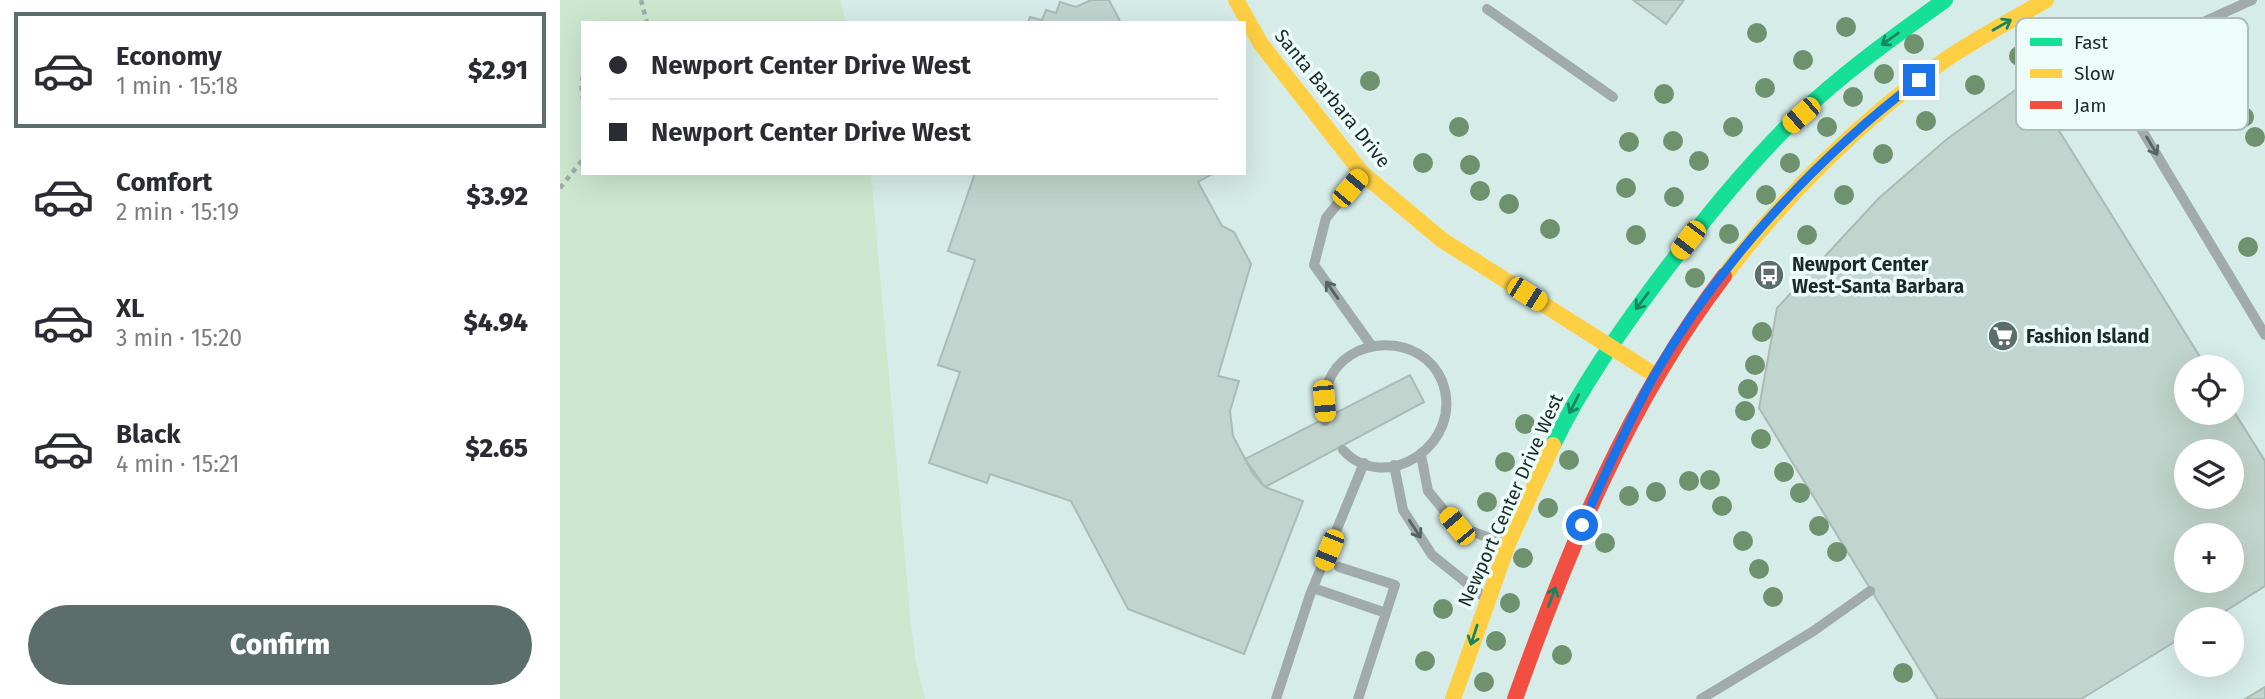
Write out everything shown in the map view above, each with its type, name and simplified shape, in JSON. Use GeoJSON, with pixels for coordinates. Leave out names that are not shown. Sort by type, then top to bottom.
{"type":"FeatureCollection","features":[{"type":"Feature","properties":{"kind":"main road","name":"Santa Barbara Drive"},"geometry":{"type":"LineString","coordinates":[[1236,0],[1261,44],[1363,173],[1442,240],[1655,376]]}},
{"type":"Feature","properties":{"kind":"main road","name":"Newport Center Drive West"},"geometry":{"type":"LineString","coordinates":[[1453,699],[1486,598],[1508,545],[1578,398],[1609,346],[1714,206],[1782,132],[1875,49],[1945,0]]}},
{"type":"Feature","properties":{"kind":"main road"},"geometry":{"type":"LineString","coordinates":[[1515,699],[1570,549],[1655,376],[1735,258],[1801,183],[1899,95],[1958,51],[2046,0]]}},
{"type":"Feature","properties":{"kind":"lane"},"geometry":{"type":"LineString","coordinates":[[2212,18],[2252,0]]}},
{"type":"Feature","properties":{"kind":"lane"},"geometry":{"type":"LineString","coordinates":[[1488,9],[1613,97]]}},
{"type":"Feature","properties":{"kind":"lane"},"geometry":{"type":"LineString","coordinates":[[2142,130],[2265,335]]}},
{"type":"Feature","properties":{"kind":"lane"},"geometry":{"type":"LineString","coordinates":[[1363,173],[1326,218],[1314,265],[1371,345]]}},
{"type":"Feature","properties":{"kind":"lane"},"geometry":{"type":"LineString","coordinates":[[1325,421],[1324,401],[1328,382],[1338,365],[1353,353],[1371,345],[1392,344],[1412,350],[1429,363],[1441,380],[1446,400],[1444,421],[1436,440],[1421,455],[1402,464],[1383,467],[1364,463],[1343,450]]}},
{"type":"Feature","properties":{"kind":"lane"},"geometry":{"type":"LineString","coordinates":[[1421,455],[1427,491],[1457,526],[1508,545]]}},
{"type":"Feature","properties":{"kind":"lane"},"geometry":{"type":"LineString","coordinates":[[1276,699],[1313,588],[1364,463]]}},
{"type":"Feature","properties":{"kind":"lane"},"geometry":{"type":"LineString","coordinates":[[1394,465],[1403,510],[1432,555],[1486,598]]}},
{"type":"Feature","properties":{"kind":"lane"},"geometry":{"type":"LineString","coordinates":[[1339,567],[1395,585],[1358,699]]}},
{"type":"Feature","properties":{"kind":"lane"},"geometry":{"type":"LineString","coordinates":[[1313,588],[1386,612]]}},
{"type":"Feature","properties":{"kind":"lane"},"geometry":{"type":"LineString","coordinates":[[1701,699],[1812,632],[1870,591]]}},
{"type":"Feature","properties":{"kind":"path"},"geometry":{"type":"LineString","coordinates":[[641,0],[646,21]]}},
{"type":"Feature","properties":{"kind":"path"},"geometry":{"type":"LineString","coordinates":[[560,188],[581,162]]}},
{"type":"Feature","properties":{"kind":"green space"},"geometry":{"type":"Polygon","coordinates":[[[560,0],[840,0],[845,21],[581,21],[581,175],[871,175],[911,625],[925,699],[560,699],[560,0]]]}},
{"type":"Feature","properties":{"kind":"building"},"geometry":{"type":"Polygon","coordinates":[[[1091,0],[1109,0],[1120,21],[1029,21],[1030,17],[1042,20],[1046,10],[1056,13],[1060,2],[1076,7],[1091,0]]]}},
{"type":"Feature","properties":{"kind":"building"},"geometry":{"type":"Polygon","coordinates":[[[1633,0],[1684,0],[1666,24],[1633,0]]]}},
{"type":"Feature","properties":{"kind":"building"},"geometry":{"type":"Polygon","coordinates":[[[2016,90],[2016,130],[2059,130],[2199,355],[2174,355],[2174,425],[2242,425],[2265,461],[2265,586],[2232,607],[2174,607],[2174,642],[2081,699],[1938,699],[1759,408],[1777,308],[1879,198],[1947,139],[2016,90]]]}},
{"type":"Feature","properties":{"kind":"building"},"geometry":{"type":"Polygon","coordinates":[[[974,175],[1210,175],[1198,182],[1222,226],[1234,232],[1251,264],[1218,376],[1239,381],[1230,411],[1233,436],[1253,474],[1265,487],[1303,501],[1244,654],[1128,609],[1071,501],[990,474],[987,483],[929,463],[960,372],[938,365],[975,260],[948,251],[974,175]]]}},
{"type":"Feature","properties":{"kind":"building"},"geometry":{"type":"Polygon","coordinates":[[[1410,375],[1424,402],[1265,487],[1245,459],[1410,375]]]}},
{"type":"Feature","properties":{"kind":"building"},"geometry":{"type":"Polygon","coordinates":[[[2265,687],[2265,699],[2245,699],[2265,687]]]}},
{"type":"Feature","properties":{"kind":"traffic: fast"},"geometry":{"type":"LineString","coordinates":[[1553,445],[1588,381],[1629,320],[1691,237],[1743,174],[1799,115],[1834,84],[1945,0]]}},
{"type":"Feature","properties":{"kind":"traffic: slow"},"geometry":{"type":"LineString","coordinates":[[1236,0],[1261,44],[1362,173],[1442,240],[1655,375]]}},
{"type":"Feature","properties":{"kind":"traffic: slow"},"geometry":{"type":"LineString","coordinates":[[1724,276],[1799,188],[1884,107],[1957,52],[2046,0]]}},
{"type":"Feature","properties":{"kind":"traffic: slow"},"geometry":{"type":"LineString","coordinates":[[1453,699],[1508,544],[1553,445]]}},
{"type":"Feature","properties":{"kind":"traffic: jam"},"geometry":{"type":"LineString","coordinates":[[1515,699],[1535,643],[1603,479],[1658,374],[1724,276]]}},
{"type":"Feature","properties":{"kind":"place","name":"Newport Center West-Santa Barbara"},"geometry":{"type":"Point","coordinates":[1769,275]}},
{"type":"Feature","properties":{"kind":"place","name":"Fashion Island"},"geometry":{"type":"Point","coordinates":[2003,336]}},
{"type":"Feature","properties":{"kind":"route"},"geometry":{"type":"LineString","coordinates":[[1582,525],[1627,428],[1655,376],[1735,258],[1801,183],[1919,80]]}}]}
